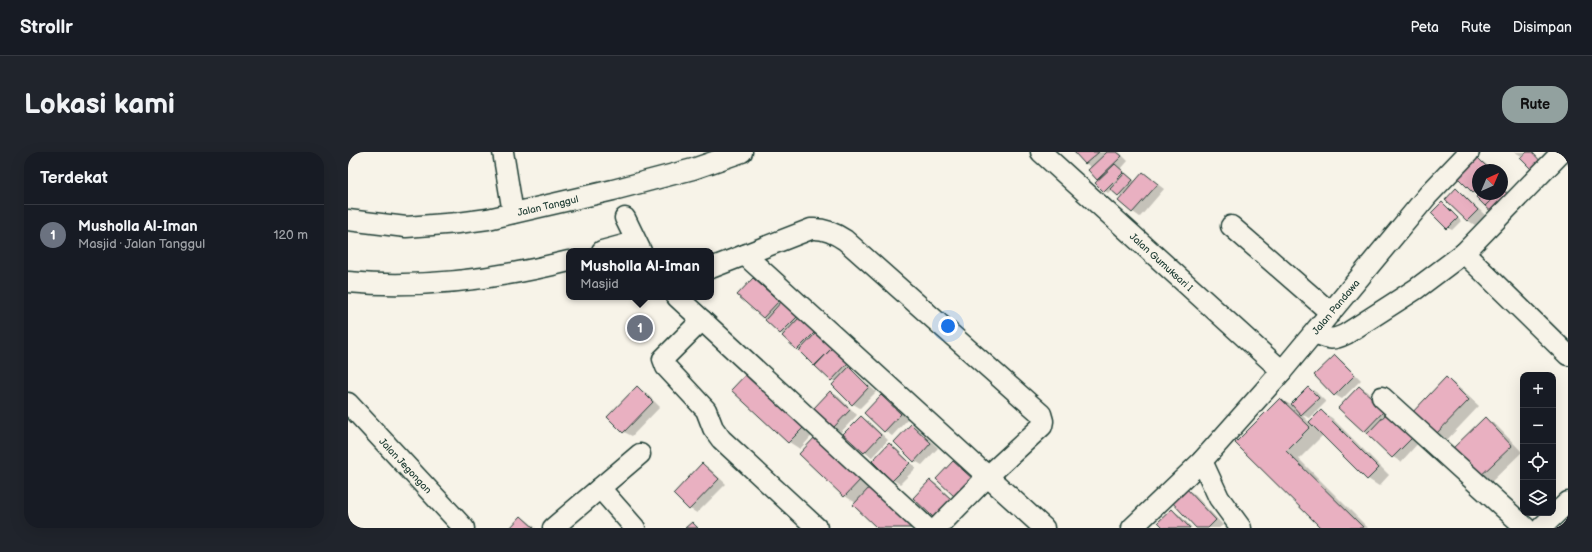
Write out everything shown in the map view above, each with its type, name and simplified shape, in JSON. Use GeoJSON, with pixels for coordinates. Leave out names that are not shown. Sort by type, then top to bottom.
{"type":"FeatureCollection","features":[{"type":"Feature","properties":{"kind":"street"},"geometry":{"type":"LineString","coordinates":[[503,152],[513,213]]}},
{"type":"Feature","properties":{"kind":"street","name":"Jalan Tanggul"},"geometry":{"type":"LineString","coordinates":[[348,220],[392,226],[416,227],[488,219],[613,190],[692,169],[742,152]]}},
{"type":"Feature","properties":{"kind":"street","name":"Jalan Gumuksari I"},"geometry":{"type":"LineString","coordinates":[[1041,152],[1282,371]]}},
{"type":"Feature","properties":{"kind":"street","name":"Jalan Pandawa"},"geometry":{"type":"LineString","coordinates":[[1132,528],[1202,461],[1315,333],[1428,195],[1469,152]]}},
{"type":"Feature","properties":{"kind":"street"},"geometry":{"type":"LineString","coordinates":[[1315,333],[1329,339],[1337,338],[1346,334],[1416,289],[1464,253],[1562,152]]}},
{"type":"Feature","properties":{"kind":"street"},"geometry":{"type":"LineString","coordinates":[[624,248],[638,246],[625,218]]}},
{"type":"Feature","properties":{"kind":"street"},"geometry":{"type":"LineString","coordinates":[[1231,226],[1331,314]]}},
{"type":"Feature","properties":{"kind":"street"},"geometry":{"type":"LineString","coordinates":[[714,267],[811,229],[820,229],[836,234],[845,240],[1035,408],[1043,417],[1042,426],[988,476],[938,528]]}},
{"type":"Feature","properties":{"kind":"street"},"geometry":{"type":"LineString","coordinates":[[1464,253],[1568,356]]}},
{"type":"Feature","properties":{"kind":"street"},"geometry":{"type":"LineString","coordinates":[[745,255],[1044,528]]}},
{"type":"Feature","properties":{"kind":"street"},"geometry":{"type":"LineString","coordinates":[[348,282],[386,285],[442,283],[517,272],[566,261]]}},
{"type":"Feature","properties":{"kind":"street"},"geometry":{"type":"LineString","coordinates":[[680,300],[927,528]]}},
{"type":"Feature","properties":{"kind":"street"},"geometry":{"type":"LineString","coordinates":[[702,320],[663,359],[666,367],[703,407],[709,415],[713,428],[721,439],[817,528]]}},
{"type":"Feature","properties":{"kind":"street"},"geometry":{"type":"LineString","coordinates":[[1382,397],[1526,528]]}},
{"type":"Feature","properties":{"kind":"street","name":"Jalan Jegongan"},"geometry":{"type":"LineString","coordinates":[[348,403],[464,528]]}},
{"type":"Feature","properties":{"kind":"street"},"geometry":{"type":"LineString","coordinates":[[553,528],[640,454]]}},
{"type":"Feature","properties":{"kind":"street"},"geometry":{"type":"LineString","coordinates":[[1202,461],[1219,498],[1241,528]]}},
{"type":"Feature","properties":{"kind":"street"},"geometry":{"type":"LineString","coordinates":[[600,488],[635,528]]}},
{"type":"Feature","properties":{"kind":"street"},"geometry":{"type":"LineString","coordinates":[[1541,528],[1568,502]]}},
{"type":"Feature","properties":{"kind":"building"},"geometry":{"type":"Polygon","coordinates":[[[1074,152],[1099,152],[1085,164],[1074,152]]]}},
{"type":"Feature","properties":{"kind":"building"},"geometry":{"type":"Polygon","coordinates":[[[1107,152],[1117,152],[1122,156],[1097,180],[1088,170],[1107,152]]]}},
{"type":"Feature","properties":{"kind":"building"},"geometry":{"type":"Polygon","coordinates":[[[1527,152],[1532,152],[1544,165],[1536,174],[1520,158],[1527,152]]]}},
{"type":"Feature","properties":{"kind":"building"},"geometry":{"type":"Polygon","coordinates":[[[1478,158],[1484,164],[1472,164],[1478,158]]]}},
{"type":"Feature","properties":{"kind":"building"},"geometry":{"type":"Polygon","coordinates":[[[1115,164],[1124,172],[1104,192],[1095,183],[1115,164]]]}},
{"type":"Feature","properties":{"kind":"building"},"geometry":{"type":"Polygon","coordinates":[[[1472,164],[1472,192],[1458,178],[1472,164]]]}},
{"type":"Feature","properties":{"kind":"building"},"geometry":{"type":"Polygon","coordinates":[[[1143,172],[1158,184],[1132,213],[1118,201],[1143,172]]]}},
{"type":"Feature","properties":{"kind":"building"},"geometry":{"type":"Polygon","coordinates":[[[1125,173],[1133,180],[1118,196],[1110,189],[1125,173]]]}},
{"type":"Feature","properties":{"kind":"building"},"geometry":{"type":"Polygon","coordinates":[[[1456,188],[1478,210],[1467,221],[1445,200],[1456,188]]]}},
{"type":"Feature","properties":{"kind":"building"},"geometry":{"type":"Polygon","coordinates":[[[1508,194],[1513,199],[1496,216],[1485,206],[1491,200],[1508,200],[1508,194]]]}},
{"type":"Feature","properties":{"kind":"building"},"geometry":{"type":"Polygon","coordinates":[[[1479,200],[1491,200],[1485,206],[1479,200]]]}},
{"type":"Feature","properties":{"kind":"building"},"geometry":{"type":"Polygon","coordinates":[[[1442,202],[1458,218],[1447,229],[1431,213],[1442,202]]]}},
{"type":"Feature","properties":{"kind":"building"},"geometry":{"type":"Polygon","coordinates":[[[753,278],[779,301],[763,318],[737,295],[753,278]]]}},
{"type":"Feature","properties":{"kind":"building"},"geometry":{"type":"Polygon","coordinates":[[[782,301],[798,316],[780,334],[765,320],[782,301]]]}},
{"type":"Feature","properties":{"kind":"building"},"geometry":{"type":"Polygon","coordinates":[[[799,318],[815,332],[797,350],[782,336],[799,318]]]}},
{"type":"Feature","properties":{"kind":"building"},"geometry":{"type":"Polygon","coordinates":[[[816,333],[832,348],[814,366],[799,351],[816,333]]]}},
{"type":"Feature","properties":{"kind":"building"},"geometry":{"type":"Polygon","coordinates":[[[832,348],[848,363],[831,381],[815,366],[832,348]]]}},
{"type":"Feature","properties":{"kind":"building"},"geometry":{"type":"Polygon","coordinates":[[[1335,355],[1355,375],[1334,396],[1314,375],[1335,355]]]}},
{"type":"Feature","properties":{"kind":"building"},"geometry":{"type":"Polygon","coordinates":[[[849,367],[869,387],[852,405],[832,385],[849,367]]]}},
{"type":"Feature","properties":{"kind":"building"},"geometry":{"type":"Polygon","coordinates":[[[749,371],[806,425],[788,443],[731,390],[749,371]]]}},
{"type":"Feature","properties":{"kind":"building"},"geometry":{"type":"Polygon","coordinates":[[[1446,377],[1469,400],[1432,438],[1409,416],[1446,377]]]}},
{"type":"Feature","properties":{"kind":"building"},"geometry":{"type":"Polygon","coordinates":[[[637,386],[653,402],[623,433],[607,417],[637,386]]]}},
{"type":"Feature","properties":{"kind":"building"},"geometry":{"type":"Polygon","coordinates":[[[1359,386],[1385,410],[1364,432],[1338,408],[1359,386]]]}},
{"type":"Feature","properties":{"kind":"building"},"geometry":{"type":"Polygon","coordinates":[[[1308,387],[1319,398],[1301,415],[1291,404],[1308,387]]]}},
{"type":"Feature","properties":{"kind":"building"},"geometry":{"type":"Polygon","coordinates":[[[830,391],[850,410],[833,428],[813,409],[830,391]]]}},
{"type":"Feature","properties":{"kind":"building"},"geometry":{"type":"Polygon","coordinates":[[[881,395],[901,414],[884,432],[864,413],[881,395]]]}},
{"type":"Feature","properties":{"kind":"building"},"geometry":{"type":"Polygon","coordinates":[[[1280,398],[1310,427],[1286,451],[1364,528],[1321,528],[1235,443],[1280,398]]]}},
{"type":"Feature","properties":{"kind":"building"},"geometry":{"type":"Polygon","coordinates":[[[1321,410],[1379,468],[1367,480],[1309,422],[1321,410]]]}},
{"type":"Feature","properties":{"kind":"building"},"geometry":{"type":"Polygon","coordinates":[[[1388,412],[1414,436],[1392,458],[1367,434],[1388,412]]]}},
{"type":"Feature","properties":{"kind":"building"},"geometry":{"type":"Polygon","coordinates":[[[861,416],[881,435],[864,453],[843,434],[861,416]]]}},
{"type":"Feature","properties":{"kind":"building"},"geometry":{"type":"Polygon","coordinates":[[[1485,417],[1512,446],[1476,480],[1449,452],[1485,417]]]}},
{"type":"Feature","properties":{"kind":"building"},"geometry":{"type":"Polygon","coordinates":[[[911,424],[931,443],[914,462],[894,442],[911,424]]]}},
{"type":"Feature","properties":{"kind":"building"},"geometry":{"type":"Polygon","coordinates":[[[817,435],[862,478],[844,497],[799,454],[817,435]]]}},
{"type":"Feature","properties":{"kind":"building"},"geometry":{"type":"Polygon","coordinates":[[[889,443],[910,463],[892,481],[872,461],[889,443]]]}},
{"type":"Feature","properties":{"kind":"building"},"geometry":{"type":"Polygon","coordinates":[[[953,461],[974,480],[956,498],[936,479],[953,461]]]}},
{"type":"Feature","properties":{"kind":"building"},"geometry":{"type":"Polygon","coordinates":[[[702,463],[719,479],[689,510],[673,494],[702,463]]]}},
{"type":"Feature","properties":{"kind":"building"},"geometry":{"type":"Polygon","coordinates":[[[930,480],[951,499],[933,517],[913,498],[930,480]]]}},
{"type":"Feature","properties":{"kind":"building"},"geometry":{"type":"Polygon","coordinates":[[[871,486],[915,528],[877,528],[853,505],[871,486]]]}},
{"type":"Feature","properties":{"kind":"building"},"geometry":{"type":"Polygon","coordinates":[[[1185,487],[1216,520],[1208,528],[1196,528],[1171,501],[1185,487]]]}},
{"type":"Feature","properties":{"kind":"building"},"geometry":{"type":"Polygon","coordinates":[[[1172,509],[1190,528],[1164,528],[1158,522],[1172,509]]]}},
{"type":"Feature","properties":{"kind":"building"},"geometry":{"type":"Polygon","coordinates":[[[521,516],[534,528],[510,528],[521,516]]]}},
{"type":"Feature","properties":{"kind":"building"},"geometry":{"type":"Polygon","coordinates":[[[692,522],[698,528],[685,528],[692,522]]]}},
{"type":"Feature","properties":{"kind":"place","name":"Musholla Al-Iman"},"geometry":{"type":"Point","coordinates":[640,328]}}]}
